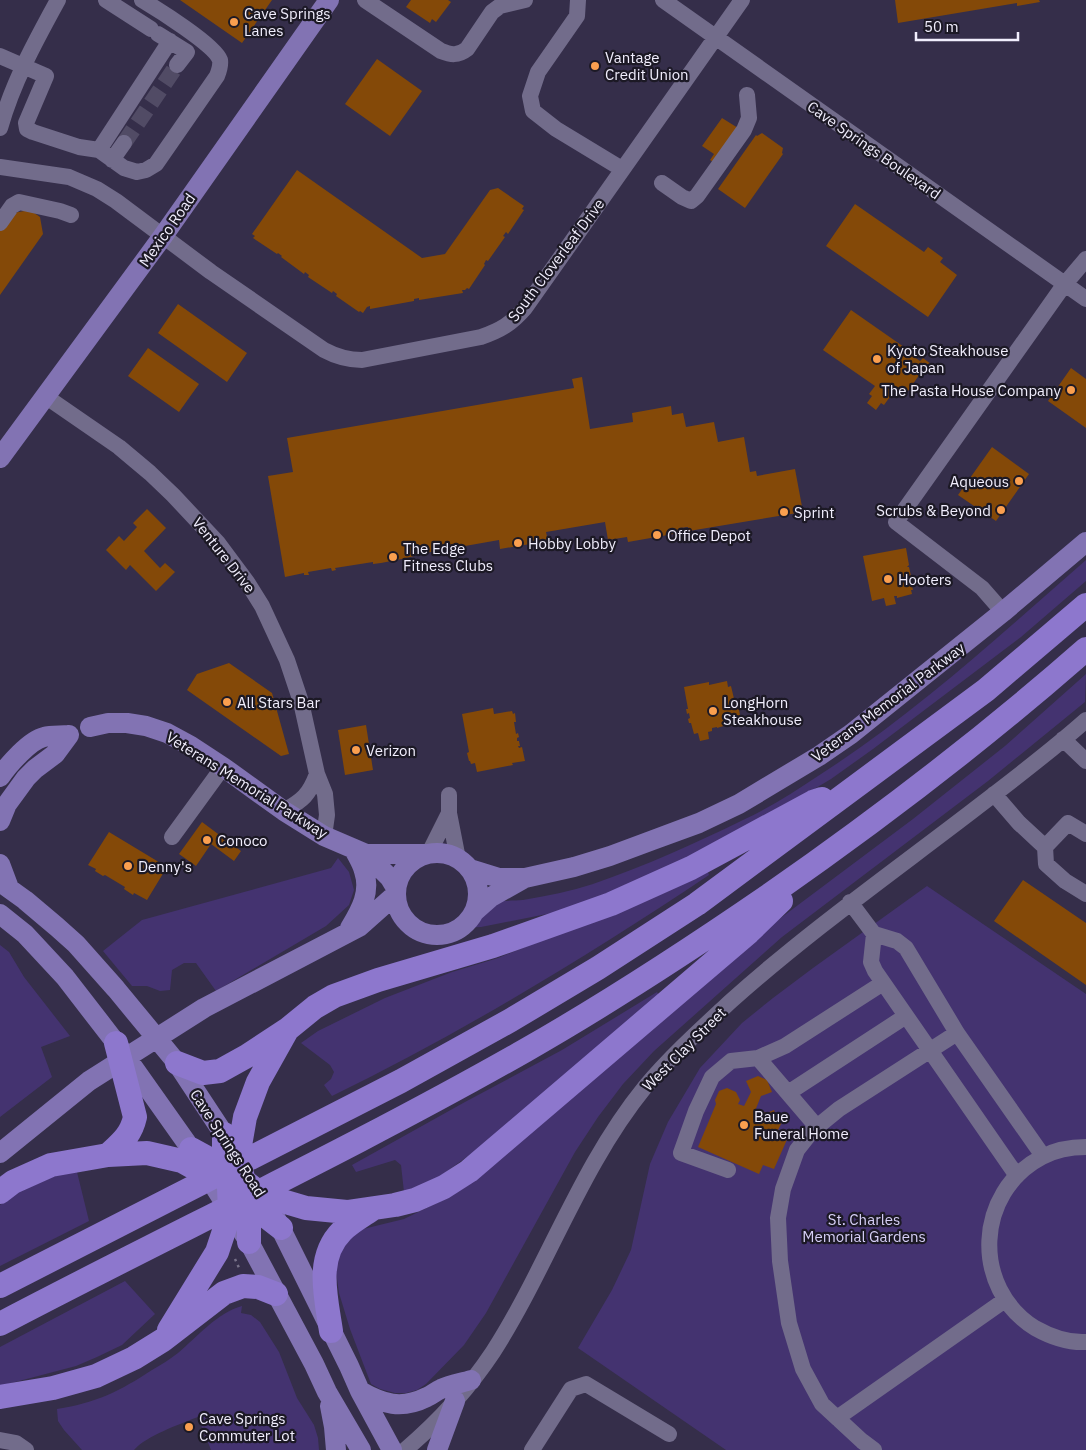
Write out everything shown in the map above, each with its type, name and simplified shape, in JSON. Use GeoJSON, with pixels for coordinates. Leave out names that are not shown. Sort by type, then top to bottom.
{"type":"FeatureCollection","features":[{"type":"Feature","properties":{"kind":"highway"},"geometry":{"type":"LineString","coordinates":[[0,1286],[384,1090],[510,1020],[598,968],[698,904],[852,790],[986,690],[1086,605]]}},
{"type":"Feature","properties":{"kind":"highway"},"geometry":{"type":"LineString","coordinates":[[0,1324],[399,1119],[526,1050],[616,997],[832,851],[994,726],[1086,649]]}},
{"type":"Feature","properties":{"kind":"highway"},"geometry":{"type":"LineString","coordinates":[[177,1063],[203,1072],[220,1071],[247,1056],[288,1029],[315,1007],[334,996],[378,980],[493,946],[611,904],[691,868],[813,802],[852,790]]}},
{"type":"Feature","properties":{"kind":"highway"},"geometry":{"type":"LineString","coordinates":[[247,1204],[347,1212],[416,1200],[444,1187],[469,1171],[749,932],[832,851]]}},
{"type":"Feature","properties":{"kind":"highway"},"geometry":{"type":"LineString","coordinates":[[228,1173],[258,1082],[288,1029]]}},
{"type":"Feature","properties":{"kind":"highway"},"geometry":{"type":"LineString","coordinates":[[108,1154],[126,1138],[132,1129],[135,1117],[116,1043]]}},
{"type":"Feature","properties":{"kind":"highway"},"geometry":{"type":"LineString","coordinates":[[224,1134],[228,1173]]}},
{"type":"Feature","properties":{"kind":"highway"},"geometry":{"type":"LineString","coordinates":[[191,1149],[228,1173],[247,1204],[281,1228]]}},
{"type":"Feature","properties":{"kind":"highway"},"geometry":{"type":"LineString","coordinates":[[0,1192],[12,1182],[51,1165],[108,1154],[147,1153],[228,1173]]}},
{"type":"Feature","properties":{"kind":"highway"},"geometry":{"type":"LineString","coordinates":[[247,1204],[249,1242]]}},
{"type":"Feature","properties":{"kind":"highway"},"geometry":{"type":"LineString","coordinates":[[163,1340],[247,1204]]}},
{"type":"Feature","properties":{"kind":"highway"},"geometry":{"type":"LineString","coordinates":[[331,1331],[324,1275],[326,1260],[332,1244],[341,1231],[373,1209]]}},
{"type":"Feature","properties":{"kind":"highway"},"geometry":{"type":"LineString","coordinates":[[0,1397],[53,1388],[96,1376],[134,1358],[163,1340],[224,1293],[243,1286],[258,1288],[276,1294]]}},
{"type":"Feature","properties":{"kind":"main road","name":"Mexico Road"},"geometry":{"type":"LineString","coordinates":[[0,458],[163,236],[329,0]]}},
{"type":"Feature","properties":{"kind":"main road","name":"Veterans Memorial Parkway"},"geometry":{"type":"LineString","coordinates":[[464,864],[498,878],[525,878],[574,867],[610,856],[699,823],[739,804],[819,756],[851,734],[1003,612],[1086,542]]}},
{"type":"Feature","properties":{"kind":"main road","name":"Veterans Memorial Parkway"},"geometry":{"type":"LineString","coordinates":[[90,727],[108,723],[127,723],[146,726],[167,733],[223,767],[284,811],[324,836],[360,851],[390,878],[396,891]]}},
{"type":"Feature","properties":{"kind":"main road","name":"Veterans Memorial Parkway"},"geometry":{"type":"LineString","coordinates":[[0,777],[25,749],[43,737],[69,735]]}},
{"type":"Feature","properties":{"kind":"main road"},"geometry":{"type":"LineString","coordinates":[[0,821],[7,804],[26,778],[55,754],[69,735]]}},
{"type":"Feature","properties":{"kind":"main road","name":"Veterans Memorial Parkway"},"geometry":{"type":"LineString","coordinates":[[360,851],[427,854]]}},
{"type":"Feature","properties":{"kind":"main road"},"geometry":{"type":"LineString","coordinates":[[353,930],[366,893],[360,851]]}},
{"type":"Feature","properties":{"kind":"main road"},"geometry":{"type":"LineString","coordinates":[[474,912],[478,899],[477,885],[464,864],[452,855],[439,852],[427,854],[413,860],[403,869],[397,881],[396,891],[398,908],[404,920],[415,929],[427,934],[441,936],[454,932],[466,924],[474,912],[492,897],[525,878]]}},
{"type":"Feature","properties":{"kind":"main road"},"geometry":{"type":"LineString","coordinates":[[0,864],[5,885]]}},
{"type":"Feature","properties":{"kind":"main road","name":"Cave Springs Road"},"geometry":{"type":"LineString","coordinates":[[5,885],[57,926],[76,944],[177,1063],[224,1134]]}},
{"type":"Feature","properties":{"kind":"main road"},"geometry":{"type":"LineString","coordinates":[[0,1153],[89,1081],[188,1017],[353,930],[396,891]]}},
{"type":"Feature","properties":{"kind":"main road"},"geometry":{"type":"LineString","coordinates":[[2,918],[30,940],[57,968],[116,1043],[191,1149]]}},
{"type":"Feature","properties":{"kind":"main road"},"geometry":{"type":"LineString","coordinates":[[353,930],[383,924],[411,926]]}},
{"type":"Feature","properties":{"kind":"main road"},"geometry":{"type":"LineString","coordinates":[[0,1133],[46,1116]]}},
{"type":"Feature","properties":{"kind":"main road","name":"Cave Springs Road"},"geometry":{"type":"LineString","coordinates":[[228,1173],[247,1204]]}},
{"type":"Feature","properties":{"kind":"main road"},"geometry":{"type":"LineString","coordinates":[[281,1228],[360,1391],[392,1450]]}},
{"type":"Feature","properties":{"kind":"main road"},"geometry":{"type":"LineString","coordinates":[[249,1242],[327,1392],[361,1450]]}},
{"type":"Feature","properties":{"kind":"main road"},"geometry":{"type":"LineString","coordinates":[[360,1391],[387,1404],[408,1404],[428,1397],[439,1390],[471,1380]]}},
{"type":"Feature","properties":{"kind":"main road"},"geometry":{"type":"LineString","coordinates":[[327,1392],[334,1426],[336,1450]]}},
{"type":"Feature","properties":{"kind":"main road"},"geometry":{"type":"LineString","coordinates":[[437,1450],[455,1401]]}},
{"type":"Feature","properties":{"kind":"street"},"geometry":{"type":"LineString","coordinates":[[0,128],[7,103],[23,66],[58,0]]}},
{"type":"Feature","properties":{"kind":"street"},"geometry":{"type":"LineString","coordinates":[[107,0],[125,5],[157,33],[187,52],[177,65]]}},
{"type":"Feature","properties":{"kind":"street"},"geometry":{"type":"LineString","coordinates":[[0,56],[46,76],[26,123],[27,129],[106,155],[124,168],[137,172],[146,170],[156,164],[217,76],[220,60],[214,51],[159,10],[142,0]]}},
{"type":"Feature","properties":{"kind":"street"},"geometry":{"type":"LineString","coordinates":[[365,0],[441,51],[456,55],[467,49],[492,12],[500,6],[525,0]]}},
{"type":"Feature","properties":{"kind":"street"},"geometry":{"type":"LineString","coordinates":[[578,0],[577,16],[538,72],[530,96],[533,111],[556,129],[622,170]]}},
{"type":"Feature","properties":{"kind":"street","name":"Cave Springs Boulevard"},"geometry":{"type":"LineString","coordinates":[[662,0],[1086,299]]}},
{"type":"Feature","properties":{"kind":"street","name":"South Cloverleaf Drive"},"geometry":{"type":"LineString","coordinates":[[0,167],[69,177],[96,189],[110,197],[211,272],[336,357],[349,360],[380,358],[481,337],[508,326],[525,308],[742,0]]}},
{"type":"Feature","properties":{"kind":"street"},"geometry":{"type":"LineString","coordinates":[[106,155],[157,33]]}},
{"type":"Feature","properties":{"kind":"street"},"geometry":{"type":"LineString","coordinates":[[662,183],[691,201],[697,196],[744,130],[749,118],[747,95]]}},
{"type":"Feature","properties":{"kind":"street"},"geometry":{"type":"LineString","coordinates":[[106,155],[124,143]]}},
{"type":"Feature","properties":{"kind":"street"},"geometry":{"type":"LineString","coordinates":[[0,222],[12,206],[19,202],[71,215]]}},
{"type":"Feature","properties":{"kind":"street"},"geometry":{"type":"LineString","coordinates":[[1003,612],[982,588],[896,522],[1064,285],[1086,259]]}},
{"type":"Feature","properties":{"kind":"street","name":"Venture Drive"},"geometry":{"type":"LineString","coordinates":[[45,396],[119,447],[150,473],[218,544],[247,582],[269,619],[288,660],[301,702],[318,774],[325,794],[327,815],[324,836]]}},
{"type":"Feature","properties":{"kind":"street","name":"West Clay Street"},"geometry":{"type":"LineString","coordinates":[[405,1450],[433,1425],[455,1401],[491,1354],[520,1306],[599,1155],[617,1125],[665,1064],[691,1037],[803,940],[850,902],[994,794],[1086,720]]}},
{"type":"Feature","properties":{"kind":"street","name":"Veterans Memorial Parkway"},"geometry":{"type":"LineString","coordinates":[[69,735],[90,727]]}},
{"type":"Feature","properties":{"kind":"street"},"geometry":{"type":"LineString","coordinates":[[1063,739],[1086,761]]}},
{"type":"Feature","properties":{"kind":"street"},"geometry":{"type":"LineString","coordinates":[[172,837],[223,767]]}},
{"type":"Feature","properties":{"kind":"street"},"geometry":{"type":"LineString","coordinates":[[284,811],[305,797],[312,788],[318,774]]}},
{"type":"Feature","properties":{"kind":"street"},"geometry":{"type":"LineString","coordinates":[[994,794],[1019,823],[1045,847],[1046,864],[1065,881],[1086,894]]}},
{"type":"Feature","properties":{"kind":"street"},"geometry":{"type":"LineString","coordinates":[[449,795],[448,813],[464,864]]}},
{"type":"Feature","properties":{"kind":"street"},"geometry":{"type":"LineString","coordinates":[[427,854],[448,813]]}},
{"type":"Feature","properties":{"kind":"street"},"geometry":{"type":"LineString","coordinates":[[1045,847],[1068,823],[1086,834]]}},
{"type":"Feature","properties":{"kind":"street"},"geometry":{"type":"LineString","coordinates":[[850,902],[874,934],[897,941],[906,948],[958,1033],[1043,1156]]}},
{"type":"Feature","properties":{"kind":"street"},"geometry":{"type":"LineString","coordinates":[[874,934],[872,962],[874,971],[1017,1176]]}},
{"type":"Feature","properties":{"kind":"street"},"geometry":{"type":"LineString","coordinates":[[728,1170],[681,1153],[696,1111],[712,1077],[731,1061],[758,1058],[785,1046],[883,983]]}},
{"type":"Feature","properties":{"kind":"street"},"geometry":{"type":"LineString","coordinates":[[788,1093],[906,1016]]}},
{"type":"Feature","properties":{"kind":"street"},"geometry":{"type":"LineString","coordinates":[[874,1450],[822,1404],[803,1369],[789,1323],[780,1260],[778,1218],[783,1189],[797,1150],[817,1127],[839,1109],[958,1033]]}},
{"type":"Feature","properties":{"kind":"street"},"geometry":{"type":"LineString","coordinates":[[758,1058],[817,1127]]}},
{"type":"Feature","properties":{"kind":"street"},"geometry":{"type":"LineString","coordinates":[[1086,1147],[1070,1148],[1043,1156],[1017,1176],[1001,1197],[991,1222],[988,1249],[993,1276],[1005,1300],[1024,1321],[1048,1335],[1075,1342],[1086,1342]]}},
{"type":"Feature","properties":{"kind":"street"},"geometry":{"type":"LineString","coordinates":[[837,1418],[1005,1300]]}},
{"type":"Feature","properties":{"kind":"street"},"geometry":{"type":"LineString","coordinates":[[532,1450],[571,1389],[586,1384],[669,1434]]}},
{"type":"Feature","properties":{"kind":"street"},"geometry":{"type":"LineString","coordinates":[[0,1440],[16,1443],[26,1450]]}},
{"type":"Feature","properties":{"kind":"green space"},"geometry":{"type":"Polygon","coordinates":[[[1086,560],[1086,581],[1021,637],[831,779],[750,827],[628,886],[567,910],[481,927],[460,928],[477,913],[492,904],[500,901],[523,900],[585,887],[706,838],[781,800],[889,727],[956,673],[1086,560]]]}},
{"type":"Feature","properties":{"kind":"green space"},"geometry":{"type":"Polygon","coordinates":[[[1086,674],[1085,702],[988,781],[782,937],[654,1051],[623,1084],[575,1152],[486,1313],[464,1345],[426,1384],[417,1390],[395,1393],[380,1389],[371,1384],[350,1329],[339,1293],[335,1264],[343,1242],[355,1231],[404,1219],[451,1196],[758,935],[913,819],[1005,746],[1086,674]]]}},
{"type":"Feature","properties":{"kind":"green space"},"geometry":{"type":"Polygon","coordinates":[[[338,858],[349,872],[354,890],[349,905],[326,926],[216,991],[196,963],[184,963],[172,970],[170,990],[160,991],[147,986],[132,986],[103,951],[142,920],[331,868],[338,858]]]}},
{"type":"Feature","properties":{"kind":"green space"},"geometry":{"type":"Polygon","coordinates":[[[708,872],[709,875],[617,935],[524,992],[429,1046],[332,1096],[324,1085],[331,1079],[334,1072],[330,1065],[301,1043],[318,1031],[385,998],[452,972],[498,958],[708,872]]]}},
{"type":"Feature","properties":{"kind":"green space","name":"St. Charles Memorial Gardens"},"geometry":{"type":"Polygon","coordinates":[[[927,886],[1086,994],[1086,1450],[726,1450],[578,1348],[612,1290],[631,1250],[650,1164],[668,1122],[700,1068],[742,1023],[773,998],[927,886]]]}},
{"type":"Feature","properties":{"kind":"green space"},"geometry":{"type":"Polygon","coordinates":[[[0,945],[9,952],[24,977],[70,1036],[41,1047],[52,1077],[0,1117],[0,945]]]}},
{"type":"Feature","properties":{"kind":"green space"},"geometry":{"type":"Polygon","coordinates":[[[657,992],[661,998],[475,1151],[436,1179],[404,1192],[401,1165],[395,1160],[356,1172],[352,1165],[562,1050],[657,992]]]}},
{"type":"Feature","properties":{"kind":"green space"},"geometry":{"type":"Polygon","coordinates":[[[77,1172],[89,1221],[0,1266],[0,1205],[14,1193],[37,1182],[77,1172]]]}},
{"type":"Feature","properties":{"kind":"green space"},"geometry":{"type":"Polygon","coordinates":[[[125,1281],[155,1314],[122,1345],[76,1366],[0,1386],[0,1347],[125,1281]]]}},
{"type":"Feature","properties":{"kind":"green space"},"geometry":{"type":"Polygon","coordinates":[[[242,1306],[241,1313],[251,1315],[260,1322],[279,1352],[297,1398],[314,1425],[319,1450],[211,1450],[198,1417],[155,1435],[134,1450],[82,1450],[58,1421],[57,1409],[96,1400],[129,1384],[178,1353],[224,1314],[242,1306]]]}},
{"type":"Feature","properties":{"kind":"building","name":"Cave Springs Lanes"},"geometry":{"type":"Polygon","coordinates":[[[180,0],[272,0],[242,43],[180,0]]]}},
{"type":"Feature","properties":{"kind":"building"},"geometry":{"type":"Polygon","coordinates":[[[411,0],[448,0],[451,2],[436,22],[432,19],[430,23],[406,7],[411,0]]]}},
{"type":"Feature","properties":{"kind":"building"},"geometry":{"type":"Polygon","coordinates":[[[895,0],[1039,0],[1040,2],[1017,6],[1017,3],[898,23],[895,0]]]}},
{"type":"Feature","properties":{"kind":"building"},"geometry":{"type":"Polygon","coordinates":[[[377,59],[422,91],[390,136],[345,104],[377,59]]]}},
{"type":"Feature","properties":{"kind":"building"},"geometry":{"type":"Polygon","coordinates":[[[722,118],[738,128],[713,162],[710,160],[714,154],[702,146],[722,118]]]}},
{"type":"Feature","properties":{"kind":"building"},"geometry":{"type":"Polygon","coordinates":[[[762,133],[783,148],[783,154],[745,208],[718,189],[756,135],[762,133]]]}},
{"type":"Feature","properties":{"kind":"building"},"geometry":{"type":"Polygon","coordinates":[[[297,170],[422,258],[445,254],[490,190],[498,188],[524,206],[522,209],[524,210],[508,234],[506,232],[503,236],[505,237],[488,261],[486,260],[485,265],[469,289],[462,290],[463,293],[419,300],[419,298],[414,299],[414,301],[370,309],[370,306],[363,313],[336,296],[337,294],[333,291],[332,293],[308,277],[309,275],[305,272],[304,274],[278,253],[253,238],[255,236],[252,234],[297,170]]]}},
{"type":"Feature","properties":{"kind":"building"},"geometry":{"type":"Polygon","coordinates":[[[855,204],[924,252],[928,247],[943,258],[940,262],[957,275],[928,317],[826,246],[855,204]]]}},
{"type":"Feature","properties":{"kind":"building"},"geometry":{"type":"Polygon","coordinates":[[[30,210],[40,217],[43,234],[0,295],[0,231],[13,213],[30,210]]]}},
{"type":"Feature","properties":{"kind":"building"},"geometry":{"type":"Polygon","coordinates":[[[178,304],[247,353],[227,382],[158,333],[178,304]]]}},
{"type":"Feature","properties":{"kind":"building","name":"Kyoto Steakhouse of Japan"},"geometry":{"type":"Polygon","coordinates":[[[851,310],[914,354],[913,356],[920,361],[923,358],[931,364],[927,370],[924,368],[906,394],[893,385],[891,387],[895,390],[884,405],[881,403],[876,410],[867,403],[872,396],[869,394],[875,386],[823,350],[851,310]]]}},
{"type":"Feature","properties":{"kind":"building"},"geometry":{"type":"Polygon","coordinates":[[[148,348],[199,384],[179,412],[128,376],[148,348]]]}},
{"type":"Feature","properties":{"kind":"building","name":"The Pasta House Company"},"geometry":{"type":"Polygon","coordinates":[[[1071,368],[1086,379],[1086,428],[1048,401],[1071,368]]]}},
{"type":"Feature","properties":{"kind":"building"},"geometry":{"type":"Polygon","coordinates":[[[582,377],[590,429],[633,422],[632,413],[671,406],[672,415],[683,413],[686,427],[714,422],[718,442],[744,437],[750,472],[756,471],[757,476],[795,469],[803,512],[689,531],[688,527],[679,528],[679,533],[628,542],[627,537],[608,540],[605,522],[546,532],[548,541],[500,549],[499,540],[414,555],[381,563],[373,564],[373,562],[335,568],[336,570],[332,571],[331,568],[308,572],[309,575],[304,575],[304,573],[285,577],[268,476],[293,472],[287,438],[574,388],[572,379],[582,377]]]}},
{"type":"Feature","properties":{"kind":"building"},"geometry":{"type":"Polygon","coordinates":[[[992,447],[1029,474],[996,521],[958,495],[992,447]]]}},
{"type":"Feature","properties":{"kind":"building"},"geometry":{"type":"Polygon","coordinates":[[[147,509],[166,528],[144,551],[160,568],[165,563],[175,572],[156,591],[130,565],[126,570],[106,550],[119,536],[124,541],[137,527],[133,523],[147,509]]]}},
{"type":"Feature","properties":{"kind":"building","name":"Hooters"},"geometry":{"type":"Polygon","coordinates":[[[906,548],[909,565],[907,567],[909,567],[910,582],[913,590],[911,590],[912,594],[897,598],[897,596],[894,596],[896,604],[886,606],[884,598],[872,601],[863,556],[906,548]]]}},
{"type":"Feature","properties":{"kind":"building"},"geometry":{"type":"Polygon","coordinates":[[[229,663],[272,693],[289,754],[281,756],[187,690],[197,674],[229,663]]]}},
{"type":"Feature","properties":{"kind":"building","name":"LongHorn Steakhouse"},"geometry":{"type":"Polygon","coordinates":[[[727,681],[728,687],[731,686],[735,703],[738,705],[740,715],[737,717],[738,723],[712,728],[712,731],[708,732],[709,739],[700,741],[698,733],[694,734],[691,723],[689,723],[688,719],[690,718],[686,709],[688,709],[684,687],[727,681]]]}},
{"type":"Feature","properties":{"kind":"building"},"geometry":{"type":"Polygon","coordinates":[[[493,708],[494,714],[512,711],[513,714],[515,713],[516,722],[514,722],[516,734],[518,733],[519,737],[517,741],[519,741],[520,746],[518,746],[519,748],[522,747],[525,761],[477,772],[475,763],[471,764],[469,761],[462,714],[493,708]]]}},
{"type":"Feature","properties":{"kind":"building","name":"Verizon"},"geometry":{"type":"Polygon","coordinates":[[[366,725],[373,770],[345,775],[338,730],[366,725]]]}},
{"type":"Feature","properties":{"kind":"building","name":"Conoco"},"geometry":{"type":"Polygon","coordinates":[[[202,822],[241,851],[234,861],[211,844],[196,866],[179,854],[202,822]]]}},
{"type":"Feature","properties":{"kind":"building","name":"Denny's"},"geometry":{"type":"Polygon","coordinates":[[[109,832],[167,867],[147,900],[134,893],[133,895],[124,889],[125,887],[105,875],[103,876],[95,871],[96,869],[88,865],[109,832]]]}},
{"type":"Feature","properties":{"kind":"building"},"geometry":{"type":"Polygon","coordinates":[[[1023,880],[1086,923],[1086,985],[994,921],[1023,880]]]}},
{"type":"Feature","properties":{"kind":"building","name":"Baue Funeral Home"},"geometry":{"type":"Polygon","coordinates":[[[758,1076],[767,1080],[772,1092],[761,1096],[755,1111],[761,1114],[762,1111],[767,1113],[774,1110],[777,1118],[783,1120],[778,1130],[789,1135],[774,1169],[763,1165],[759,1174],[698,1147],[716,1104],[715,1100],[719,1091],[727,1088],[736,1092],[740,1100],[738,1104],[744,1106],[751,1092],[746,1081],[758,1076]]]}},
{"type":"Feature","properties":{"kind":"tunnel"},"geometry":{"type":"LineString","coordinates":[[124,143],[177,65]]}},
{"type":"Feature","properties":{"kind":"place","name":"Cave Springs Lanes"},"geometry":{"type":"Point","coordinates":[234,22]}},
{"type":"Feature","properties":{"kind":"place","name":"Vantage Credit Union"},"geometry":{"type":"Point","coordinates":[595,66]}},
{"type":"Feature","properties":{"kind":"place","name":"Kyoto Steakhouse of Japan"},"geometry":{"type":"Point","coordinates":[877,359]}},
{"type":"Feature","properties":{"kind":"place","name":"The Pasta House Company"},"geometry":{"type":"Point","coordinates":[1071,390]}},
{"type":"Feature","properties":{"kind":"place","name":"Aqueous"},"geometry":{"type":"Point","coordinates":[1019,481]}},
{"type":"Feature","properties":{"kind":"place","name":"Scrubs & Beyond"},"geometry":{"type":"Point","coordinates":[1001,510]}},
{"type":"Feature","properties":{"kind":"place","name":"Sprint"},"geometry":{"type":"Point","coordinates":[784,512]}},
{"type":"Feature","properties":{"kind":"place","name":"Office Depot"},"geometry":{"type":"Point","coordinates":[657,535]}},
{"type":"Feature","properties":{"kind":"place","name":"Hobby Lobby"},"geometry":{"type":"Point","coordinates":[518,543]}},
{"type":"Feature","properties":{"kind":"place","name":"The Edge Fitness Clubs"},"geometry":{"type":"Point","coordinates":[393,557]}},
{"type":"Feature","properties":{"kind":"place","name":"Hooters"},"geometry":{"type":"Point","coordinates":[888,579]}},
{"type":"Feature","properties":{"kind":"place","name":"All Stars Bar"},"geometry":{"type":"Point","coordinates":[227,702]}},
{"type":"Feature","properties":{"kind":"place","name":"LongHorn Steakhouse"},"geometry":{"type":"Point","coordinates":[713,711]}},
{"type":"Feature","properties":{"kind":"place","name":"Verizon"},"geometry":{"type":"Point","coordinates":[356,750]}},
{"type":"Feature","properties":{"kind":"place","name":"Conoco"},"geometry":{"type":"Point","coordinates":[207,840]}},
{"type":"Feature","properties":{"kind":"place","name":"Denny's"},"geometry":{"type":"Point","coordinates":[128,866]}},
{"type":"Feature","properties":{"kind":"place","name":"Baue Funeral Home"},"geometry":{"type":"Point","coordinates":[744,1125]}},
{"type":"Feature","properties":{"kind":"place","name":"Cave Springs Commuter Lot"},"geometry":{"type":"Point","coordinates":[189,1427]}}]}
